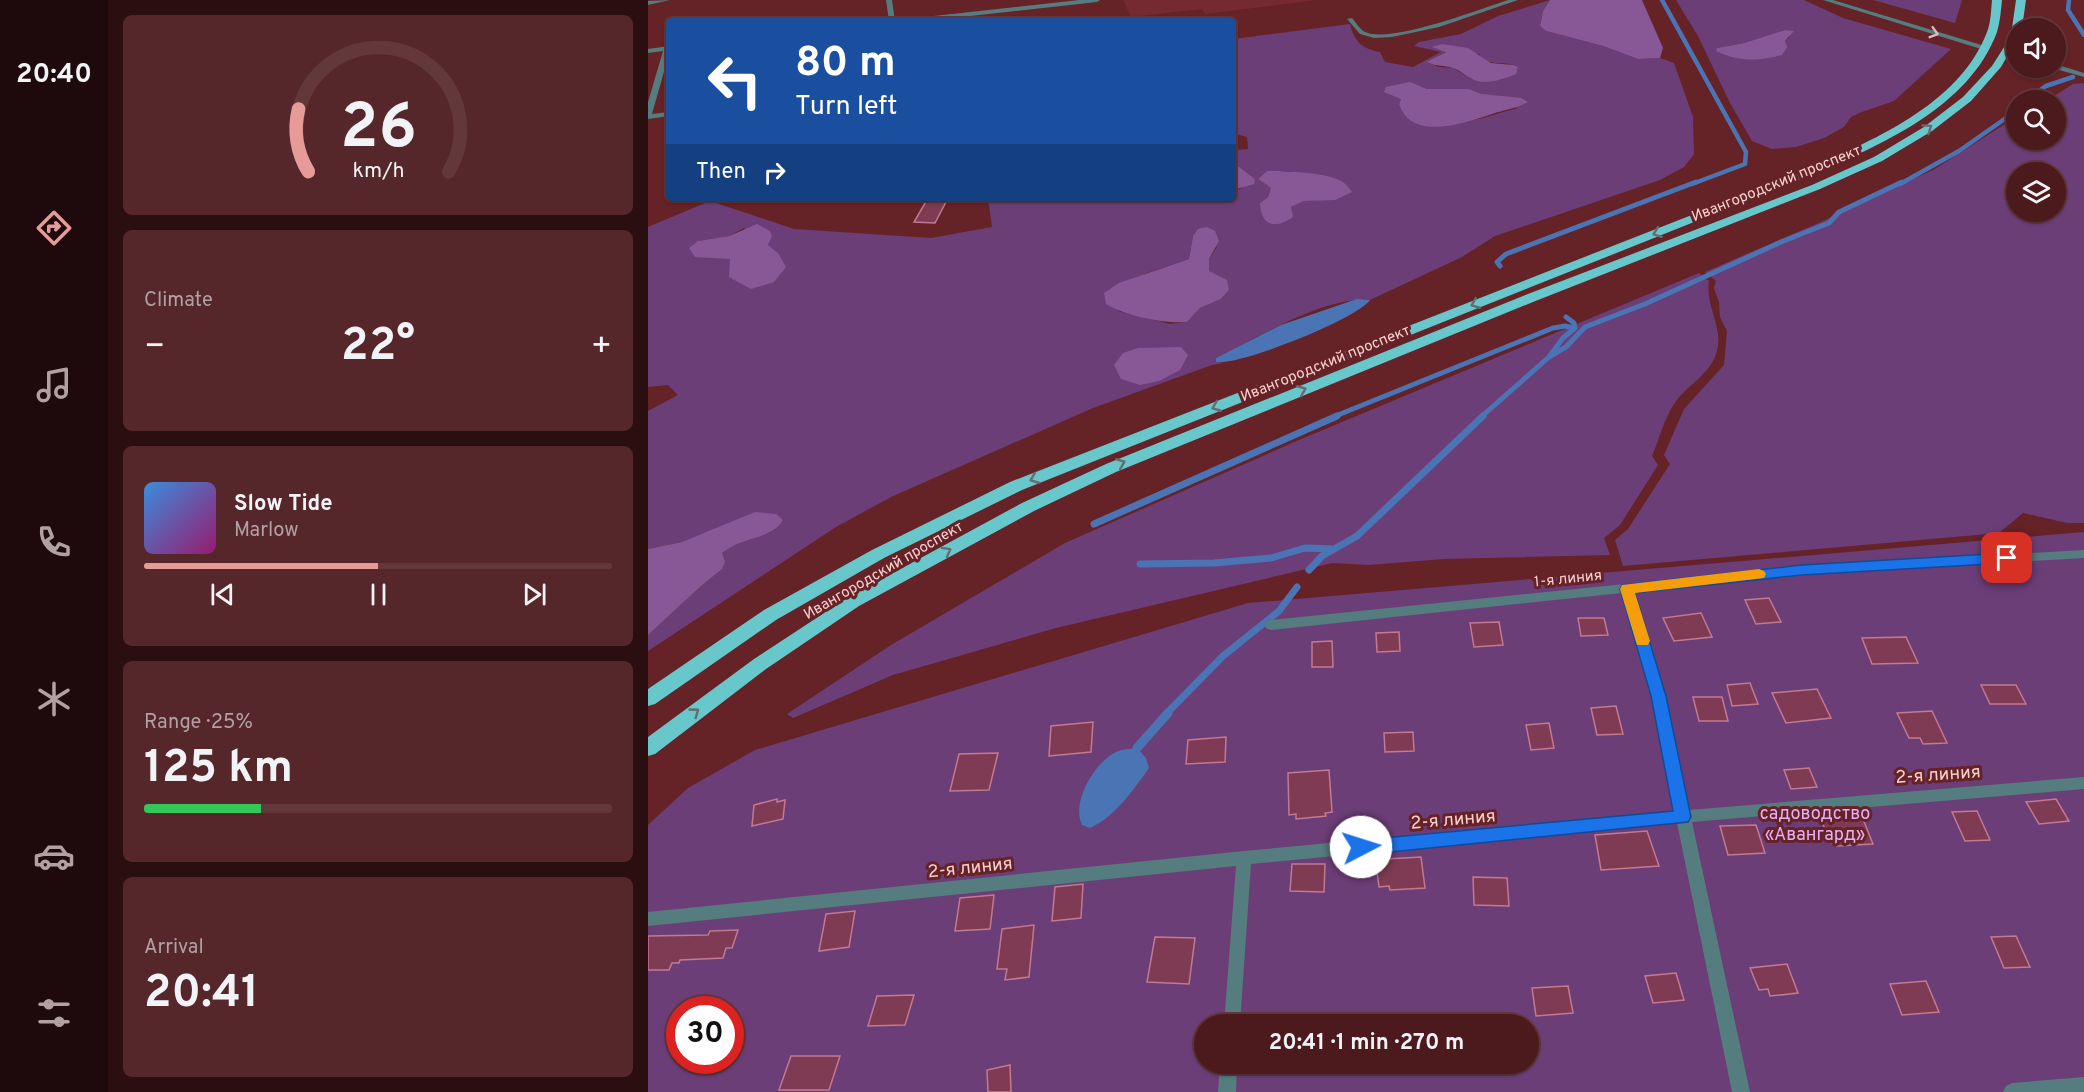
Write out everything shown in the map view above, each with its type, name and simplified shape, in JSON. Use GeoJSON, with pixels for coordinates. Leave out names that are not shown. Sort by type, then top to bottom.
{"type":"FeatureCollection","features":[{"type":"Feature","properties":{"kind":"highway","name":"Ивангородский проспект"},"geometry":{"type":"LineString","coordinates":[[648,699],[770,615],[878,554],[1016,486],[1808,173],[1866,147],[1913,120],[1949,91],[1974,63],[1994,25],[1997,0]]}},
{"type":"Feature","properties":{"kind":"highway"},"geometry":{"type":"LineString","coordinates":[[2018,18],[2021,0]]}},
{"type":"Feature","properties":{"kind":"highway"},"geometry":{"type":"LineString","coordinates":[[1986,44],[2006,51]]}},
{"type":"Feature","properties":{"kind":"highway","name":"Ивангородский проспект"},"geometry":{"type":"LineString","coordinates":[[648,748],[760,663],[853,602],[1028,507],[1111,468],[1539,295],[1816,187],[1878,159],[1928,129],[1967,99],[2006,58]]}},
{"type":"Feature","properties":{"kind":"street"},"geometry":{"type":"LineString","coordinates":[[648,3],[667,0]]}},
{"type":"Feature","properties":{"kind":"street"},"geometry":{"type":"LineString","coordinates":[[889,0],[892,18]]}},
{"type":"Feature","properties":{"kind":"street"},"geometry":{"type":"LineString","coordinates":[[933,18],[1097,0]]}},
{"type":"Feature","properties":{"kind":"street"},"geometry":{"type":"LineString","coordinates":[[1350,19],[1362,33],[1398,34],[1515,0]]}},
{"type":"Feature","properties":{"kind":"street"},"geometry":{"type":"LineString","coordinates":[[1827,0],[1986,44]]}},
{"type":"Feature","properties":{"kind":"street"},"geometry":{"type":"LineString","coordinates":[[1849,0],[1986,44]]}},
{"type":"Feature","properties":{"kind":"street"},"geometry":{"type":"LineString","coordinates":[[648,51],[666,48]]}},
{"type":"Feature","properties":{"kind":"street"},"geometry":{"type":"LineString","coordinates":[[666,55],[648,116],[666,114]]}},
{"type":"Feature","properties":{"kind":"street"},"geometry":{"type":"LineString","coordinates":[[2066,69],[2084,75]]}},
{"type":"Feature","properties":{"kind":"street","name":"1-я линия"},"geometry":{"type":"LineString","coordinates":[[1271,624],[1802,570],[2084,554]]}},
{"type":"Feature","properties":{"kind":"street"},"geometry":{"type":"LineString","coordinates":[[1627,589],[1658,696],[1741,1092]]}},
{"type":"Feature","properties":{"kind":"street","name":"2-я линия"},"geometry":{"type":"LineString","coordinates":[[648,919],[1244,858],[1890,797],[2084,783]]}},
{"type":"Feature","properties":{"kind":"street"},"geometry":{"type":"LineString","coordinates":[[1233,1014],[1244,858]]}},
{"type":"Feature","properties":{"kind":"street"},"geometry":{"type":"LineString","coordinates":[[1227,1092],[1228,1074]]}},
{"type":"Feature","properties":{"kind":"street"},"geometry":{"type":"LineString","coordinates":[[2012,1092],[2084,1086]]}},
{"type":"Feature","properties":{"kind":"shaded area"},"geometry":{"type":"Polygon","coordinates":[[[1123,0],[1317,0],[1205,14],[1202,9],[1131,17],[1123,0]]]}},
{"type":"Feature","properties":{"kind":"shaded area"},"geometry":{"type":"Polygon","coordinates":[[[1550,0],[1642,0],[1663,48],[1660,58],[1638,59],[1603,46],[1546,31],[1540,26],[1543,11],[1550,0]]]}},
{"type":"Feature","properties":{"kind":"shaded area"},"geometry":{"type":"Polygon","coordinates":[[[1785,30],[1794,31],[1785,41],[1787,47],[1782,55],[1748,59],[1724,55],[1716,51],[1717,48],[1744,43],[1785,30]]]}},
{"type":"Feature","properties":{"kind":"shaded area"},"geometry":{"type":"Polygon","coordinates":[[[1442,44],[1468,48],[1491,63],[1518,67],[1516,74],[1499,80],[1481,82],[1455,69],[1426,62],[1446,52],[1432,47],[1442,44]]]}},
{"type":"Feature","properties":{"kind":"shaded area"},"geometry":{"type":"Polygon","coordinates":[[[1410,82],[1427,89],[1469,89],[1482,94],[1521,98],[1528,102],[1468,122],[1440,127],[1427,126],[1415,123],[1405,116],[1399,104],[1401,99],[1384,92],[1386,87],[1410,82]]]}},
{"type":"Feature","properties":{"kind":"shaded area"},"geometry":{"type":"Polygon","coordinates":[[[1236,164],[1255,179],[1254,184],[1236,189],[1236,164]]]}},
{"type":"Feature","properties":{"kind":"shaded area"},"geometry":{"type":"Polygon","coordinates":[[[1267,171],[1327,176],[1343,182],[1352,192],[1335,200],[1304,201],[1291,207],[1293,217],[1287,221],[1270,223],[1263,217],[1260,203],[1268,197],[1271,188],[1258,179],[1267,171]]]}},
{"type":"Feature","properties":{"kind":"shaded area"},"geometry":{"type":"Polygon","coordinates":[[[757,224],[770,231],[772,236],[768,245],[778,253],[786,267],[774,282],[751,289],[729,277],[730,259],[695,257],[689,248],[698,241],[729,236],[757,224]]]}},
{"type":"Feature","properties":{"kind":"shaded area"},"geometry":{"type":"Polygon","coordinates":[[[1207,227],[1215,231],[1219,241],[1209,259],[1209,271],[1227,280],[1229,290],[1221,299],[1200,308],[1187,322],[1167,322],[1145,318],[1106,304],[1104,293],[1119,283],[1189,259],[1193,236],[1198,229],[1207,227]]]}},
{"type":"Feature","properties":{"kind":"shaded area"},"geometry":{"type":"Polygon","coordinates":[[[1181,347],[1188,355],[1180,370],[1159,381],[1140,385],[1121,379],[1114,365],[1123,353],[1138,348],[1181,347]]]}},
{"type":"Feature","properties":{"kind":"shaded area"},"geometry":{"type":"Polygon","coordinates":[[[755,512],[776,514],[783,520],[770,532],[738,544],[722,553],[725,562],[722,569],[648,635],[648,549],[682,542],[755,512]]]}},
{"type":"Feature","properties":{"kind":"green space"},"geometry":{"type":"Polygon","coordinates":[[[1550,0],[1543,11],[1540,26],[1546,31],[1603,46],[1638,59],[1660,58],[1674,63],[1693,117],[1694,154],[1684,167],[1660,180],[1495,236],[1462,257],[1370,300],[1352,301],[1312,311],[1216,358],[1216,362],[1224,363],[1212,365],[1093,408],[891,497],[836,527],[648,651],[648,635],[722,569],[722,553],[735,545],[770,533],[783,520],[704,534],[682,542],[648,549],[648,411],[678,395],[668,385],[648,387],[648,227],[710,201],[794,229],[931,238],[992,227],[988,201],[1236,201],[1236,190],[1255,179],[1236,164],[1236,150],[1248,149],[1247,137],[1236,134],[1236,39],[1350,24],[1360,44],[1380,52],[1385,62],[1413,67],[1441,52],[1414,46],[1419,42],[1461,34],[1498,16],[1550,0]],[[1433,47],[1447,51],[1426,62],[1439,67],[1453,68],[1471,79],[1500,80],[1515,74],[1518,68],[1513,65],[1489,62],[1479,54],[1433,47]],[[1420,86],[1401,99],[1399,104],[1407,117],[1419,123],[1435,126],[1452,124],[1518,108],[1469,89],[1427,89],[1420,86]],[[1267,171],[1258,179],[1271,188],[1268,197],[1260,203],[1291,207],[1303,201],[1319,200],[1321,176],[1288,171],[1267,171]],[[744,228],[729,236],[698,241],[730,259],[731,269],[778,253],[744,228]],[[1193,236],[1189,259],[1144,274],[1118,311],[1170,324],[1187,322],[1200,308],[1221,299],[1229,290],[1209,271],[1209,259],[1217,247],[1193,236]]]}},
{"type":"Feature","properties":{"kind":"green space"},"geometry":{"type":"Polygon","coordinates":[[[1676,0],[1804,0],[1843,18],[1951,49],[1894,101],[1851,117],[1844,127],[1824,138],[1796,147],[1772,149],[1752,141],[1730,103],[1698,36],[1676,0]],[[1785,30],[1744,43],[1717,48],[1785,41],[1790,37],[1785,30]]]}},
{"type":"Feature","properties":{"kind":"green space"},"geometry":{"type":"Polygon","coordinates":[[[1873,0],[1962,0],[1955,23],[1873,0]]]}},
{"type":"Feature","properties":{"kind":"green space"},"geometry":{"type":"Polygon","coordinates":[[[2084,83],[2084,523],[2067,523],[2023,513],[1999,533],[1623,566],[1615,540],[1628,529],[1670,464],[1664,455],[1684,409],[1724,365],[1727,331],[1720,317],[1719,302],[1714,288],[1716,281],[1705,272],[1935,169],[2006,123],[2006,150],[2066,150],[2066,90],[2064,90],[2073,84],[2084,83]]]}},
{"type":"Feature","properties":{"kind":"green space"},"geometry":{"type":"Polygon","coordinates":[[[1699,273],[1709,281],[1709,297],[1718,337],[1716,355],[1712,363],[1670,410],[1652,456],[1658,465],[1620,525],[1604,538],[1610,555],[1444,559],[1369,565],[1332,563],[1056,628],[893,675],[793,718],[787,714],[891,645],[1065,543],[1299,440],[1699,273]]]}},
{"type":"Feature","properties":{"kind":"green space","name":"садоводство «Авангард»"},"geometry":{"type":"Polygon","coordinates":[[[2084,532],[2084,1092],[648,1092],[648,825],[688,788],[755,750],[1248,603],[2084,532]]]}},
{"type":"Feature","properties":{"kind":"water"},"geometry":{"type":"Polygon","coordinates":[[[1357,299],[1370,300],[1361,308],[1322,329],[1248,357],[1216,362],[1216,358],[1281,325],[1357,299]]]}},
{"type":"Feature","properties":{"kind":"water"},"geometry":{"type":"Polygon","coordinates":[[[1137,748],[1146,758],[1149,768],[1137,785],[1108,817],[1090,828],[1082,825],[1079,816],[1082,795],[1092,775],[1106,758],[1114,753],[1137,748]]]}},
{"type":"Feature","properties":{"kind":"building"},"geometry":{"type":"Polygon","coordinates":[[[926,201],[946,201],[935,223],[914,222],[926,201]]]}},
{"type":"Feature","properties":{"kind":"building"},"geometry":{"type":"Polygon","coordinates":[[[1769,598],[1781,622],[1756,624],[1745,600],[1769,598]]]}},
{"type":"Feature","properties":{"kind":"building"},"geometry":{"type":"Polygon","coordinates":[[[1701,613],[1712,637],[1674,641],[1663,618],[1701,613]]]}},
{"type":"Feature","properties":{"kind":"building"},"geometry":{"type":"Polygon","coordinates":[[[1578,618],[1604,618],[1608,635],[1581,636],[1578,618]]]}},
{"type":"Feature","properties":{"kind":"building"},"geometry":{"type":"Polygon","coordinates":[[[1499,622],[1503,645],[1474,647],[1470,623],[1499,622]]]}},
{"type":"Feature","properties":{"kind":"building"},"geometry":{"type":"Polygon","coordinates":[[[1399,632],[1400,651],[1377,652],[1376,633],[1399,632]]]}},
{"type":"Feature","properties":{"kind":"building"},"geometry":{"type":"Polygon","coordinates":[[[1906,637],[1918,663],[1872,664],[1862,638],[1906,637]]]}},
{"type":"Feature","properties":{"kind":"building"},"geometry":{"type":"Polygon","coordinates":[[[1332,641],[1333,667],[1312,667],[1312,642],[1332,641]]]}},
{"type":"Feature","properties":{"kind":"building"},"geometry":{"type":"Polygon","coordinates":[[[1750,683],[1758,704],[1732,706],[1727,685],[1750,683]]]}},
{"type":"Feature","properties":{"kind":"building"},"geometry":{"type":"Polygon","coordinates":[[[1981,685],[2016,685],[2026,704],[1990,704],[1981,685]]]}},
{"type":"Feature","properties":{"kind":"building"},"geometry":{"type":"Polygon","coordinates":[[[1817,689],[1831,718],[1786,723],[1772,693],[1817,689]]]}},
{"type":"Feature","properties":{"kind":"building"},"geometry":{"type":"Polygon","coordinates":[[[1693,697],[1722,697],[1728,721],[1699,721],[1693,697]]]}},
{"type":"Feature","properties":{"kind":"building"},"geometry":{"type":"Polygon","coordinates":[[[1616,706],[1623,734],[1597,735],[1591,708],[1616,706]]]}},
{"type":"Feature","properties":{"kind":"building"},"geometry":{"type":"Polygon","coordinates":[[[1932,711],[1947,743],[1923,744],[1920,738],[1909,738],[1897,713],[1932,711]]]}},
{"type":"Feature","properties":{"kind":"building"},"geometry":{"type":"Polygon","coordinates":[[[1093,722],[1091,752],[1049,756],[1051,726],[1093,722]]]}},
{"type":"Feature","properties":{"kind":"building"},"geometry":{"type":"Polygon","coordinates":[[[1549,723],[1554,748],[1531,750],[1526,725],[1549,723]]]}},
{"type":"Feature","properties":{"kind":"building"},"geometry":{"type":"Polygon","coordinates":[[[1413,732],[1414,751],[1385,752],[1384,733],[1413,732]]]}},
{"type":"Feature","properties":{"kind":"building"},"geometry":{"type":"Polygon","coordinates":[[[1226,737],[1225,762],[1186,764],[1188,740],[1226,737]]]}},
{"type":"Feature","properties":{"kind":"building"},"geometry":{"type":"Polygon","coordinates":[[[998,753],[989,790],[950,791],[959,754],[998,753]]]}},
{"type":"Feature","properties":{"kind":"building"},"geometry":{"type":"Polygon","coordinates":[[[1809,768],[1817,787],[1791,789],[1784,770],[1809,768]]]}},
{"type":"Feature","properties":{"kind":"building"},"geometry":{"type":"Polygon","coordinates":[[[1329,770],[1332,812],[1325,813],[1326,816],[1296,819],[1296,814],[1289,815],[1288,773],[1329,770]]]}},
{"type":"Feature","properties":{"kind":"building"},"geometry":{"type":"Polygon","coordinates":[[[777,799],[777,802],[785,800],[783,819],[752,826],[754,805],[777,799]]]}},
{"type":"Feature","properties":{"kind":"building"},"geometry":{"type":"Polygon","coordinates":[[[2056,799],[2069,821],[2039,824],[2026,802],[2056,799]]]}},
{"type":"Feature","properties":{"kind":"building"},"geometry":{"type":"Polygon","coordinates":[[[1977,811],[1990,840],[1965,841],[1952,812],[1977,811]]]}},
{"type":"Feature","properties":{"kind":"building"},"geometry":{"type":"Polygon","coordinates":[[[1861,814],[1873,844],[1837,846],[1829,841],[1820,816],[1861,814]]]}},
{"type":"Feature","properties":{"kind":"building"},"geometry":{"type":"Polygon","coordinates":[[[1756,825],[1765,853],[1728,855],[1720,826],[1756,825]]]}},
{"type":"Feature","properties":{"kind":"building"},"geometry":{"type":"Polygon","coordinates":[[[1647,831],[1659,866],[1601,870],[1595,835],[1647,831]]]}},
{"type":"Feature","properties":{"kind":"building"},"geometry":{"type":"Polygon","coordinates":[[[1421,857],[1425,888],[1390,890],[1389,886],[1379,887],[1376,864],[1387,864],[1386,859],[1421,857]]]}},
{"type":"Feature","properties":{"kind":"building"},"geometry":{"type":"Polygon","coordinates":[[[1292,864],[1325,864],[1324,892],[1290,891],[1292,864]]]}},
{"type":"Feature","properties":{"kind":"building"},"geometry":{"type":"Polygon","coordinates":[[[1473,877],[1507,878],[1509,906],[1474,905],[1473,877]]]}},
{"type":"Feature","properties":{"kind":"building"},"geometry":{"type":"Polygon","coordinates":[[[1083,884],[1081,918],[1052,921],[1055,887],[1083,884]]]}},
{"type":"Feature","properties":{"kind":"building"},"geometry":{"type":"Polygon","coordinates":[[[994,895],[990,929],[955,931],[960,898],[994,895]]]}},
{"type":"Feature","properties":{"kind":"building"},"geometry":{"type":"Polygon","coordinates":[[[855,911],[849,947],[819,951],[826,914],[855,911]]]}},
{"type":"Feature","properties":{"kind":"building"},"geometry":{"type":"Polygon","coordinates":[[[1034,925],[1029,977],[1005,980],[1007,969],[997,969],[1002,929],[1034,925]]]}},
{"type":"Feature","properties":{"kind":"building"},"geometry":{"type":"Polygon","coordinates":[[[738,930],[732,948],[726,948],[723,958],[680,960],[679,963],[672,963],[669,970],[648,970],[648,936],[708,935],[710,931],[738,930]]]}},
{"type":"Feature","properties":{"kind":"building"},"geometry":{"type":"Polygon","coordinates":[[[2016,936],[2030,967],[2004,968],[1991,937],[2016,936]]]}},
{"type":"Feature","properties":{"kind":"building"},"geometry":{"type":"Polygon","coordinates":[[[1155,937],[1195,938],[1189,984],[1147,982],[1155,937]]]}},
{"type":"Feature","properties":{"kind":"building"},"geometry":{"type":"Polygon","coordinates":[[[1787,964],[1798,993],[1770,996],[1768,989],[1759,990],[1750,968],[1787,964]]]}},
{"type":"Feature","properties":{"kind":"building"},"geometry":{"type":"Polygon","coordinates":[[[1676,973],[1684,1000],[1653,1003],[1645,976],[1676,973]]]}},
{"type":"Feature","properties":{"kind":"building"},"geometry":{"type":"Polygon","coordinates":[[[1926,981],[1939,1012],[1902,1015],[1890,984],[1926,981]]]}},
{"type":"Feature","properties":{"kind":"building"},"geometry":{"type":"Polygon","coordinates":[[[1568,986],[1573,1013],[1539,1016],[1536,1014],[1532,988],[1568,986]]]}},
{"type":"Feature","properties":{"kind":"building"},"geometry":{"type":"Polygon","coordinates":[[[914,995],[905,1025],[868,1026],[877,996],[914,995]]]}},
{"type":"Feature","properties":{"kind":"building"},"geometry":{"type":"Polygon","coordinates":[[[791,1056],[840,1056],[829,1090],[779,1090],[791,1056]]]}},
{"type":"Feature","properties":{"kind":"building"},"geometry":{"type":"Polygon","coordinates":[[[1010,1065],[1011,1092],[988,1092],[987,1070],[1010,1065]]]}},
{"type":"Feature","properties":{"kind":"waterway"},"geometry":{"type":"LineString","coordinates":[[1662,0],[1746,152],[1745,164],[1692,184]]}},
{"type":"Feature","properties":{"kind":"waterway"},"geometry":{"type":"LineString","coordinates":[[2069,0],[2068,10],[2084,35]]}},
{"type":"Feature","properties":{"kind":"waterway"},"geometry":{"type":"LineString","coordinates":[[2040,90],[2073,77]]}},
{"type":"Feature","properties":{"kind":"waterway"},"geometry":{"type":"LineString","coordinates":[[1900,184],[1959,151],[2006,118]]}},
{"type":"Feature","properties":{"kind":"waterway"},"geometry":{"type":"LineString","coordinates":[[1500,266],[1497,262],[1506,254],[1696,182]]}},
{"type":"Feature","properties":{"kind":"waterway"},"geometry":{"type":"LineString","coordinates":[[1549,357],[1566,347],[1585,327],[1645,304],[1781,242],[1829,223],[1839,212],[1902,182]]}},
{"type":"Feature","properties":{"kind":"waterway"},"geometry":{"type":"LineString","coordinates":[[1566,317],[1574,323],[1575,328]]}},
{"type":"Feature","properties":{"kind":"waterway"},"geometry":{"type":"LineString","coordinates":[[1333,417],[1553,328],[1565,326],[1575,328]]}},
{"type":"Feature","properties":{"kind":"waterway"},"geometry":{"type":"LineString","coordinates":[[1549,357],[1563,338],[1575,328]]}},
{"type":"Feature","properties":{"kind":"waterway"},"geometry":{"type":"LineString","coordinates":[[1481,417],[1549,357]]}},
{"type":"Feature","properties":{"kind":"waterway"},"geometry":{"type":"LineString","coordinates":[[1094,524],[1337,416]]}},
{"type":"Feature","properties":{"kind":"waterway"},"geometry":{"type":"LineString","coordinates":[[1309,570],[1322,556],[1357,536],[1483,416]]}},
{"type":"Feature","properties":{"kind":"waterway"},"geometry":{"type":"LineString","coordinates":[[1140,564],[1214,563],[1271,558],[1305,548],[1334,549]]}},
{"type":"Feature","properties":{"kind":"waterway"},"geometry":{"type":"LineString","coordinates":[[1166,714],[1223,656],[1279,611],[1297,587]]}},
{"type":"Feature","properties":{"kind":"waterway"},"geometry":{"type":"LineString","coordinates":[[1137,748],[1168,713]]}},
{"type":"Feature","properties":{"kind":"slow traffic"},"geometry":{"type":"LineString","coordinates":[[1642,641],[1627,589],[1759,574]]}},
{"type":"Feature","properties":{"kind":"route"},"geometry":{"type":"LineString","coordinates":[[1361,847],[1682,817],[1658,696],[1627,589],[1802,570],[2007,558]]}}]}
